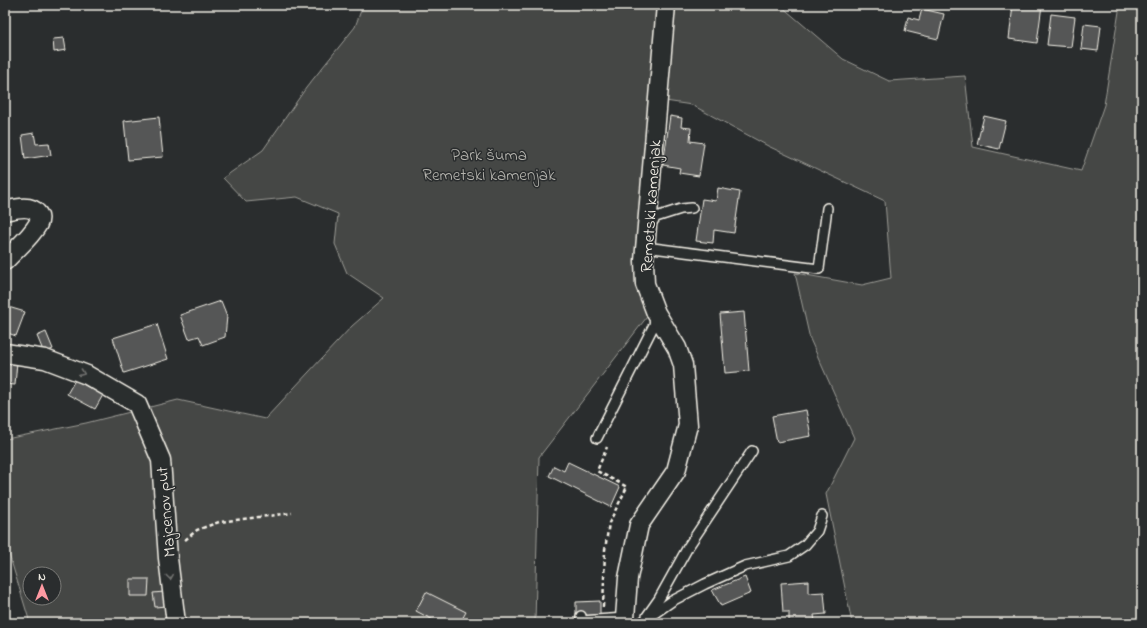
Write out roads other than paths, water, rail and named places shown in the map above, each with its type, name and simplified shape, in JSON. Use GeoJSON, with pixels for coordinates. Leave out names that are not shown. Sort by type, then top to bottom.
{"type":"FeatureCollection","features":[{"type":"Feature","properties":{"kind":"street","name":"Remetski kamenjak"},"geometry":{"type":"LineString","coordinates":[[633,622],[628,578],[639,525],[676,471],[688,425],[683,365],[677,348],[656,314],[645,284],[644,261],[646,228],[666,5]]}},
{"type":"Feature","properties":{"kind":"street"},"geometry":{"type":"LineString","coordinates":[[5,211],[30,208],[36,210],[39,215],[39,222],[32,233],[5,261]]}},
{"type":"Feature","properties":{"kind":"street","name":"Majcenov put"},"geometry":{"type":"LineString","coordinates":[[5,353],[45,359],[87,375],[137,404],[161,460],[168,558],[176,623]]}},
{"type":"Feature","properties":{"kind":"lane"},"geometry":{"type":"LineString","coordinates":[[646,228],[656,217],[681,209],[692,208]]}},
{"type":"Feature","properties":{"kind":"lane"},"geometry":{"type":"LineString","coordinates":[[645,247],[819,269],[827,208]]}},
{"type":"Feature","properties":{"kind":"lane"},"geometry":{"type":"LineString","coordinates":[[597,438],[654,325],[656,314]]}},
{"type":"Feature","properties":{"kind":"lane"},"geometry":{"type":"LineString","coordinates":[[633,622],[659,599],[688,547],[752,451]]}},
{"type":"Feature","properties":{"kind":"lane"},"geometry":{"type":"LineString","coordinates":[[581,616],[581,621],[633,622],[706,584],[745,566],[789,556],[805,545],[817,531],[822,516]]}},
{"type":"Feature","properties":{"kind":"park label","name":"Park šuma Remetski kamenjak"},"geometry":{"type":"Point","coordinates":[489,164]}}]}
